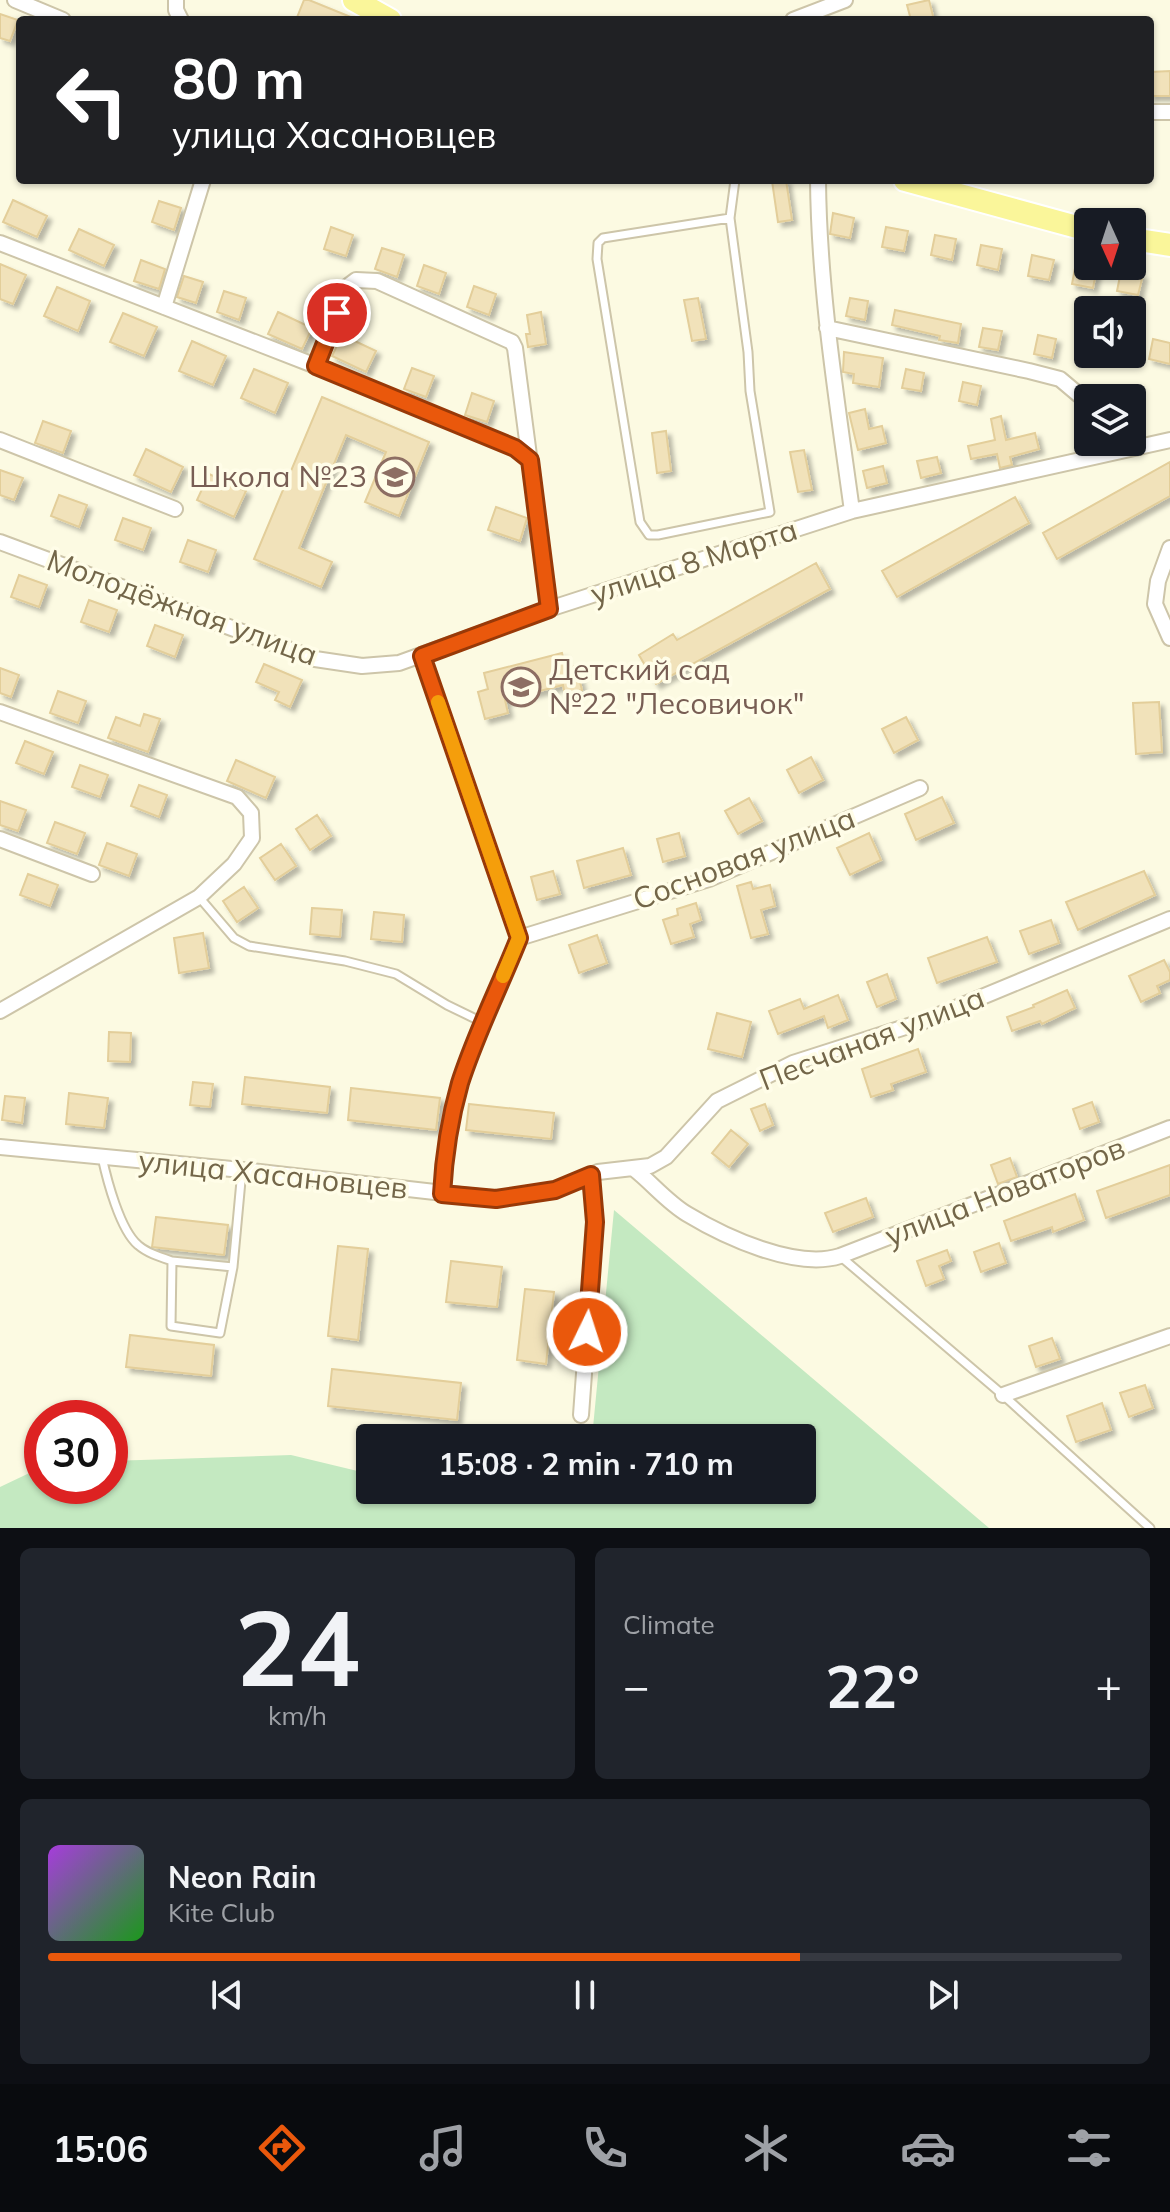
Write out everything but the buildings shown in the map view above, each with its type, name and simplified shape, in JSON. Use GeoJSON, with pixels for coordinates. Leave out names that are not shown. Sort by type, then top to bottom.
{"type":"FeatureCollection","features":[{"type":"Feature","properties":{"kind":"main road"},"geometry":{"type":"LineString","coordinates":[[354,0],[383,16]]}},
{"type":"Feature","properties":{"kind":"main road"},"geometry":{"type":"LineString","coordinates":[[920,184],[1074,226]]}},
{"type":"Feature","properties":{"kind":"main road"},"geometry":{"type":"LineString","coordinates":[[1146,241],[1170,245]]}},
{"type":"Feature","properties":{"kind":"street"},"geometry":{"type":"LineString","coordinates":[[15,0],[53,16]]}},
{"type":"Feature","properties":{"kind":"street"},"geometry":{"type":"LineString","coordinates":[[803,16],[845,0]]}},
{"type":"Feature","properties":{"kind":"street"},"geometry":{"type":"LineString","coordinates":[[164,307],[202,184]]}},
{"type":"Feature","properties":{"kind":"street"},"geometry":{"type":"LineString","coordinates":[[818,184],[827,328],[852,511]]}},
{"type":"Feature","properties":{"kind":"street"},"geometry":{"type":"LineString","coordinates":[[0,243],[316,366],[515,448],[530,460]]}},
{"type":"Feature","properties":{"kind":"street","name":"улица 8 Марта"},"geometry":{"type":"LineString","coordinates":[[316,366],[348,286],[356,280],[377,281],[512,342],[549,609],[852,511],[1170,440]]}},
{"type":"Feature","properties":{"kind":"street"},"geometry":{"type":"LineString","coordinates":[[827,328],[1029,371],[1060,379],[1074,391]]}},
{"type":"Feature","properties":{"kind":"street"},"geometry":{"type":"LineString","coordinates":[[0,440],[175,509]]}},
{"type":"Feature","properties":{"kind":"street","name":"Молодёжная улица"},"geometry":{"type":"LineString","coordinates":[[0,542],[315,659],[362,666],[422,656],[549,609]]}},
{"type":"Feature","properties":{"kind":"street"},"geometry":{"type":"LineString","coordinates":[[1170,548],[1158,581],[1155,604],[1170,638]]}},
{"type":"Feature","properties":{"kind":"street"},"geometry":{"type":"LineString","coordinates":[[422,656],[519,938],[482,1022],[460,1085],[444,1166],[442,1194]]}},
{"type":"Feature","properties":{"kind":"street"},"geometry":{"type":"LineString","coordinates":[[0,1011],[199,897],[247,849],[252,838],[251,813],[237,797],[2,718]]}},
{"type":"Feature","properties":{"kind":"street","name":"Сосновая улица"},"geometry":{"type":"LineString","coordinates":[[519,938],[709,879],[920,788]]}},
{"type":"Feature","properties":{"kind":"street"},"geometry":{"type":"LineString","coordinates":[[0,839],[92,874]]}},
{"type":"Feature","properties":{"kind":"street","name":"Песчаная улица"},"geometry":{"type":"LineString","coordinates":[[591,1175],[650,1166],[666,1157],[695,1121],[717,1101],[793,1063],[924,1021],[1170,919]]}},
{"type":"Feature","properties":{"kind":"street","name":"улица Новаторов"},"geometry":{"type":"LineString","coordinates":[[634,1169],[685,1213],[734,1238],[804,1259],[821,1260],[840,1256],[1170,1128]]}},
{"type":"Feature","properties":{"kind":"street","name":"улица Хасановцев"},"geometry":{"type":"LineString","coordinates":[[0,1147],[496,1199],[555,1190],[591,1175]]}},
{"type":"Feature","properties":{"kind":"street"},"geometry":{"type":"LineString","coordinates":[[581,1415],[595,1222],[591,1175]]}},
{"type":"Feature","properties":{"kind":"street"},"geometry":{"type":"LineString","coordinates":[[1003,1395],[1170,1336]]}},
{"type":"Feature","properties":{"kind":"lane"},"geometry":{"type":"LineString","coordinates":[[730,218],[603,238],[598,243],[597,259],[640,522],[649,535],[770,512],[750,391],[748,352],[730,218],[734,184]]}},
{"type":"Feature","properties":{"kind":"lane"},"geometry":{"type":"LineString","coordinates":[[199,897],[234,938],[249,946],[345,961],[396,974],[482,1022]]}},
{"type":"Feature","properties":{"kind":"lane"},"geometry":{"type":"LineString","coordinates":[[102,1157],[127,1231],[143,1249],[172,1261],[233,1267]]}},
{"type":"Feature","properties":{"kind":"lane"},"geometry":{"type":"LineString","coordinates":[[172,1261],[171,1326],[220,1333],[233,1267],[242,1170]]}},
{"type":"Feature","properties":{"kind":"lane"},"geometry":{"type":"LineString","coordinates":[[840,1256],[1003,1395],[1150,1528]]}},
{"type":"Feature","properties":{"kind":"green space"},"geometry":{"type":"Polygon","coordinates":[[[614,1210],[989,1528],[0,1528],[0,1487],[24,1476],[24,1504],[128,1504],[128,1460],[291,1455],[356,1471],[356,1504],[816,1504],[816,1424],[593,1424],[614,1210]]]}},
{"type":"Feature","properties":{"kind":"slow traffic"},"geometry":{"type":"LineString","coordinates":[[438,702],[519,938],[503,976]]}},
{"type":"Feature","properties":{"kind":"place","name":"Школа №23"},"geometry":{"type":"Point","coordinates":[395,477]}},
{"type":"Feature","properties":{"kind":"place","name":"Детский сад №22 \"Лесовичок\""},"geometry":{"type":"Point","coordinates":[521,687]}},
{"type":"Feature","properties":{"kind":"route"},"geometry":{"type":"LineString","coordinates":[[337,313],[316,366],[515,448],[530,460],[549,609],[422,656],[519,938],[482,1022],[460,1085],[444,1166],[442,1194],[496,1199],[555,1190],[591,1175],[595,1222],[587,1332]]}}]}
